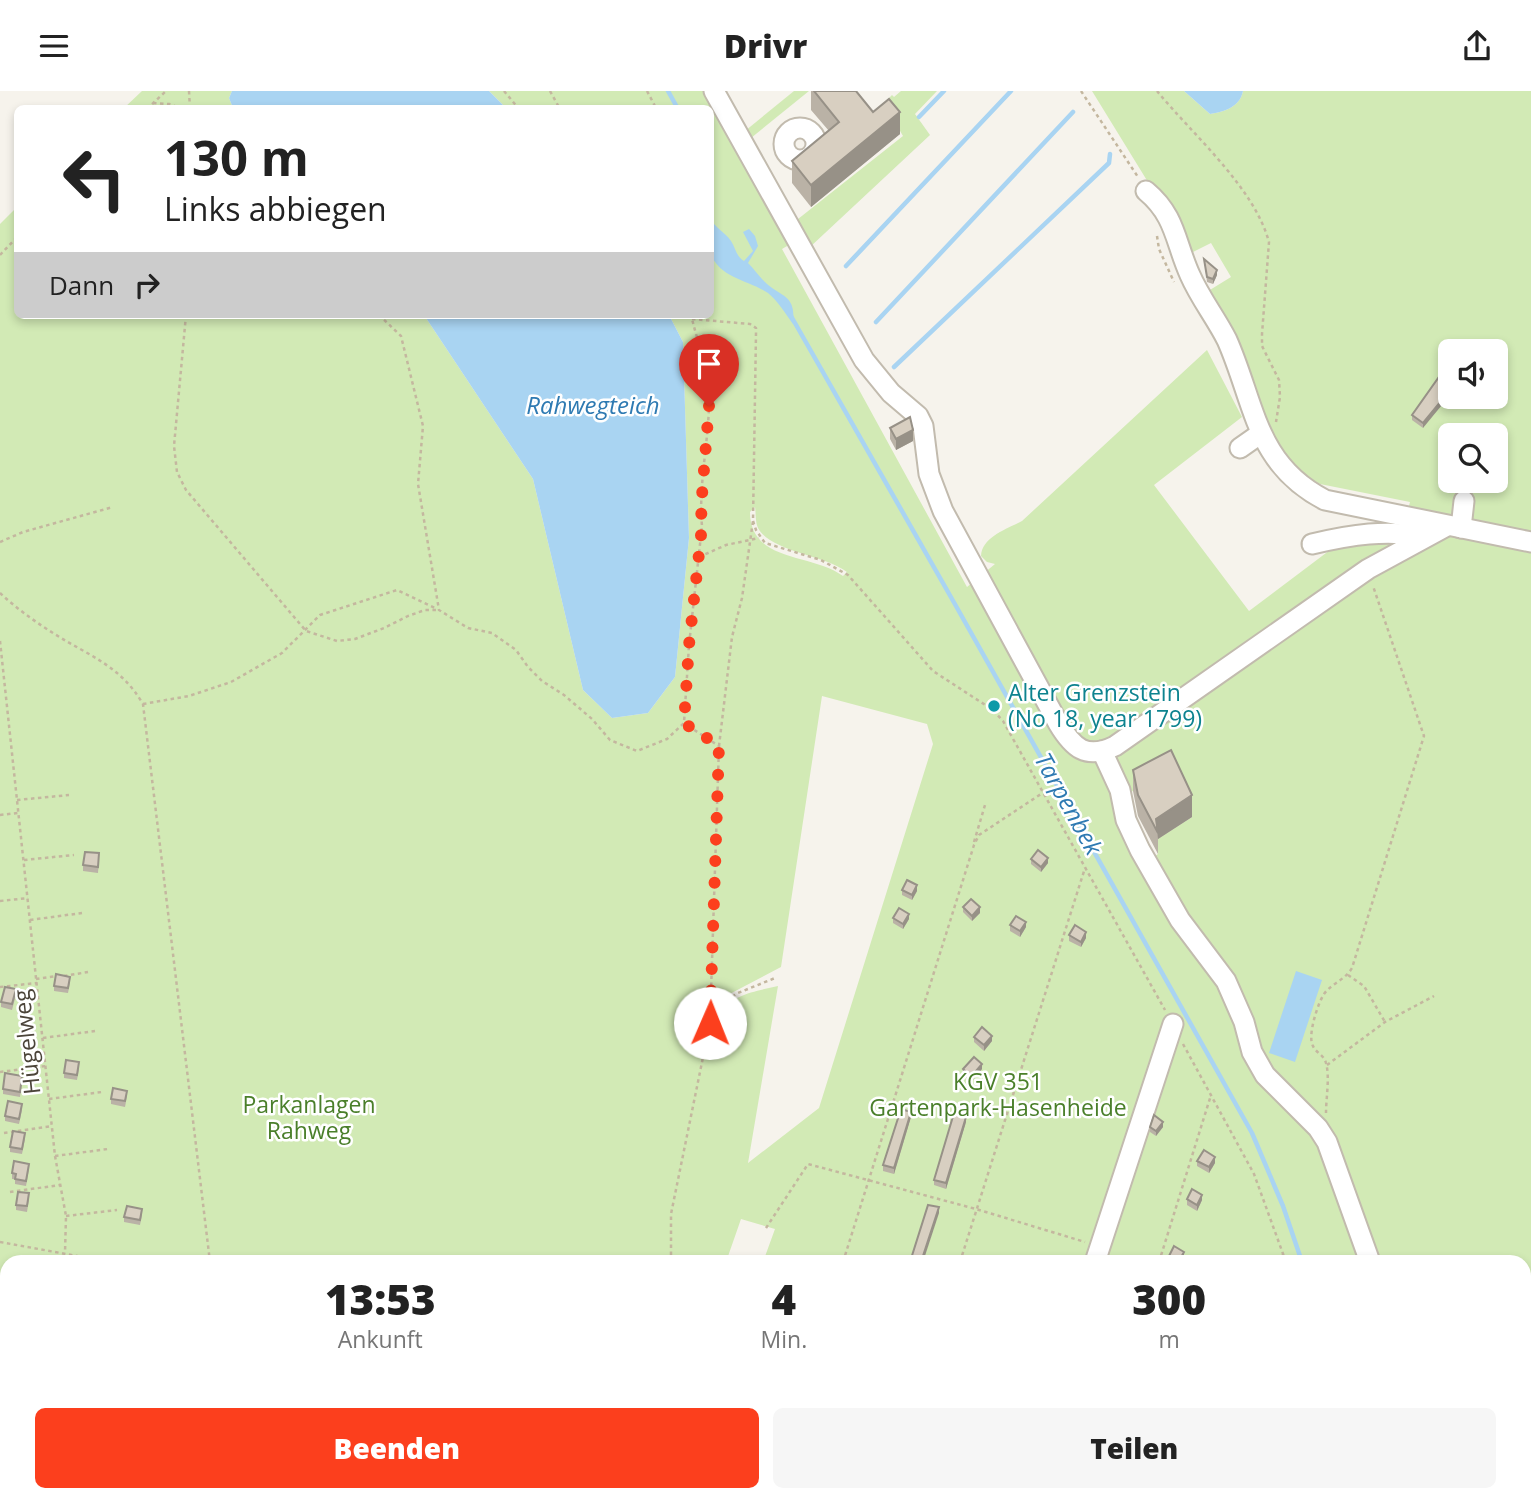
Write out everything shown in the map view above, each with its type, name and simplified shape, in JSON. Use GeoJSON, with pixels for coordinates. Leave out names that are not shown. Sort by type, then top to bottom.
{"type":"FeatureCollection","features":[{"type":"Feature","properties":{"kind":"street"},"geometry":{"type":"LineString","coordinates":[[714,91],[864,360],[891,393],[918,415],[923,426],[929,474],[943,511],[1058,723],[1080,750],[1102,751],[1115,746],[1368,569],[1426,536],[1454,527]]}},
{"type":"Feature","properties":{"kind":"street"},"geometry":{"type":"LineString","coordinates":[[753,159],[764,152],[784,146]]}},
{"type":"Feature","properties":{"kind":"street"},"geometry":{"type":"LineString","coordinates":[[1146,191],[1159,201],[1173,223],[1191,278],[1227,341],[1260,434],[1294,479],[1306,490],[1325,500],[1531,542]]}},
{"type":"Feature","properties":{"kind":"street"},"geometry":{"type":"LineString","coordinates":[[1240,448],[1260,434]]}},
{"type":"Feature","properties":{"kind":"street"},"geometry":{"type":"LineString","coordinates":[[1454,527],[1464,501]]}},
{"type":"Feature","properties":{"kind":"street"},"geometry":{"type":"LineString","coordinates":[[1312,544],[1371,532],[1400,532],[1426,536]]}},
{"type":"Feature","properties":{"kind":"street"},"geometry":{"type":"LineString","coordinates":[[1102,751],[1120,790],[1126,820],[1140,850],[1180,920],[1226,981],[1240,1011],[1252,1052],[1265,1076],[1318,1128],[1338,1168],[1368,1255]]}},
{"type":"Feature","properties":{"kind":"street"},"geometry":{"type":"LineString","coordinates":[[1097,1254],[1172,1024]]}},
{"type":"Feature","properties":{"kind":"path"},"geometry":{"type":"LineString","coordinates":[[153,103],[166,91]]}},
{"type":"Feature","properties":{"kind":"path"},"geometry":{"type":"LineString","coordinates":[[504,91],[516,105]]}},
{"type":"Feature","properties":{"kind":"path"},"geometry":{"type":"LineString","coordinates":[[1157,91],[1249,199],[1265,227],[1269,242],[1262,346],[1279,380],[1280,397],[1275,426],[1260,434]]}},
{"type":"Feature","properties":{"kind":"path"},"geometry":{"type":"LineString","coordinates":[[153,103],[172,105]]}},
{"type":"Feature","properties":{"kind":"path"},"geometry":{"type":"LineString","coordinates":[[0,255],[14,240]]}},
{"type":"Feature","properties":{"kind":"path"},"geometry":{"type":"LineString","coordinates":[[186,319],[174,446],[177,473],[186,490],[306,631],[337,641],[355,639],[425,610],[439,610]]}},
{"type":"Feature","properties":{"kind":"path"},"geometry":{"type":"LineString","coordinates":[[383,319],[401,336],[423,426],[418,484],[439,610]]}},
{"type":"Feature","properties":{"kind":"path"},"geometry":{"type":"LineString","coordinates":[[143,704],[190,696],[231,682],[282,653],[320,615],[397,590],[439,610],[468,628],[492,633],[516,650],[542,681],[564,695],[592,719],[610,740],[636,751],[667,739],[684,723],[709,422],[709,390],[692,319],[738,322],[752,324],[756,328],[753,521],[742,598],[732,637],[719,746],[710,1023],[671,1214],[671,1255]]}},
{"type":"Feature","properties":{"kind":"path"},"geometry":{"type":"LineString","coordinates":[[0,542],[23,532],[113,507]]}},
{"type":"Feature","properties":{"kind":"path"},"geometry":{"type":"LineString","coordinates":[[753,521],[765,543],[821,560],[848,575],[933,671],[993,710],[1003,721],[1212,1093],[1254,1174],[1283,1255]]}},
{"type":"Feature","properties":{"kind":"path"},"geometry":{"type":"LineString","coordinates":[[699,557],[726,545],[761,538]]}},
{"type":"Feature","properties":{"kind":"path"},"geometry":{"type":"LineString","coordinates":[[1318,1128],[1326,1113],[1327,1065],[1313,1047],[1310,1034],[1323,996],[1332,985],[1348,975],[1352,968],[1424,736],[1368,569]]}},
{"type":"Feature","properties":{"kind":"path"},"geometry":{"type":"LineString","coordinates":[[0,593],[53,634],[113,667],[133,687],[143,704],[209,1255]]}},
{"type":"Feature","properties":{"kind":"path","name":"Hügelweg"},"geometry":{"type":"LineString","coordinates":[[0,641],[55,1156],[66,1216],[65,1253]]}},
{"type":"Feature","properties":{"kind":"path"},"geometry":{"type":"LineString","coordinates":[[0,713],[8,712]]}},
{"type":"Feature","properties":{"kind":"path"},"geometry":{"type":"LineString","coordinates":[[684,723],[719,746]]}},
{"type":"Feature","properties":{"kind":"path"},"geometry":{"type":"LineString","coordinates":[[974,845],[979,835],[1044,792]]}},
{"type":"Feature","properties":{"kind":"path"},"geometry":{"type":"LineString","coordinates":[[17,800],[69,795]]}},
{"type":"Feature","properties":{"kind":"path"},"geometry":{"type":"LineString","coordinates":[[845,1255],[985,805]]}},
{"type":"Feature","properties":{"kind":"path"},"geometry":{"type":"LineString","coordinates":[[0,815],[18,813]]}},
{"type":"Feature","properties":{"kind":"path"},"geometry":{"type":"LineString","coordinates":[[24,860],[74,855]]}},
{"type":"Feature","properties":{"kind":"path"},"geometry":{"type":"LineString","coordinates":[[962,1255],[1086,868]]}},
{"type":"Feature","properties":{"kind":"path"},"geometry":{"type":"LineString","coordinates":[[0,901],[28,898]]}},
{"type":"Feature","properties":{"kind":"path"},"geometry":{"type":"LineString","coordinates":[[30,920],[82,913]]}},
{"type":"Feature","properties":{"kind":"path"},"geometry":{"type":"LineString","coordinates":[[0,987],[88,972]]}},
{"type":"Feature","properties":{"kind":"path"},"geometry":{"type":"LineString","coordinates":[[1348,975],[1364,986],[1385,1022]]}},
{"type":"Feature","properties":{"kind":"path"},"geometry":{"type":"LineString","coordinates":[[710,1023],[723,1002],[775,978]]}},
{"type":"Feature","properties":{"kind":"path"},"geometry":{"type":"LineString","coordinates":[[1327,1065],[1385,1022],[1434,996]]}},
{"type":"Feature","properties":{"kind":"path"},"geometry":{"type":"LineString","coordinates":[[43,1038],[95,1031]]}},
{"type":"Feature","properties":{"kind":"path"},"geometry":{"type":"LineString","coordinates":[[0,1072],[46,1066]]}},
{"type":"Feature","properties":{"kind":"path"},"geometry":{"type":"LineString","coordinates":[[49,1098],[102,1092]]}},
{"type":"Feature","properties":{"kind":"path"},"geometry":{"type":"LineString","coordinates":[[1161,1255],[1212,1093]]}},
{"type":"Feature","properties":{"kind":"path"},"geometry":{"type":"LineString","coordinates":[[4,1133],[52,1126]]}},
{"type":"Feature","properties":{"kind":"path"},"geometry":{"type":"LineString","coordinates":[[55,1156],[108,1149]]}},
{"type":"Feature","properties":{"kind":"path"},"geometry":{"type":"LineString","coordinates":[[766,1228],[808,1164],[976,1209],[1097,1254]]}},
{"type":"Feature","properties":{"kind":"path"},"geometry":{"type":"LineString","coordinates":[[10,1192],[60,1185]]}},
{"type":"Feature","properties":{"kind":"path"},"geometry":{"type":"LineString","coordinates":[[66,1216],[117,1210]]}},
{"type":"Feature","properties":{"kind":"path"},"geometry":{"type":"LineString","coordinates":[[0,1242],[75,1255]]}},
{"type":"Feature","properties":{"kind":"green space"},"geometry":{"type":"Polygon","coordinates":[[[142,91],[232,91],[229,98],[232,105],[127,105],[142,91]]]}},
{"type":"Feature","properties":{"kind":"green space"},"geometry":{"type":"Polygon","coordinates":[[[489,91],[708,91],[794,242],[782,249],[967,587],[995,564],[987,562],[981,556],[982,549],[990,539],[1022,521],[1207,350],[1242,417],[1154,485],[1249,611],[1330,550],[1400,540],[1410,502],[1320,484],[1295,470],[1258,416],[1232,340],[1205,293],[1231,277],[1211,243],[1187,255],[1172,210],[1151,187],[1092,91],[1184,91],[1210,114],[1235,105],[1243,91],[1531,91],[1531,1255],[1373,1255],[1331,1142],[1318,1121],[1282,1090],[1268,1073],[1256,1051],[1248,1022],[1229,978],[1182,919],[1149,860],[1158,854],[1156,840],[1192,817],[1171,772],[1127,794],[1115,770],[1104,769],[1117,792],[1126,829],[1146,871],[1177,922],[1225,986],[1254,1065],[1273,1091],[1310,1124],[1324,1146],[1339,1178],[1364,1255],[766,1255],[775,1229],[741,1219],[728,1255],[0,1255],[0,224],[14,210],[14,319],[427,319],[533,479],[583,690],[612,718],[648,713],[675,677],[689,538],[683,342],[671,319],[714,319],[714,105],[503,105],[489,91]],[[755,507],[750,512],[753,528],[760,540],[772,549],[816,563],[843,576],[847,572],[826,561],[774,543],[758,528],[755,507]],[[822,696],[781,967],[722,998],[714,1010],[713,1030],[719,1016],[731,1002],[745,994],[778,986],[748,1163],[819,1108],[933,744],[927,724],[822,696]]]}},
{"type":"Feature","properties":{"kind":"green space"},"geometry":{"type":"Polygon","coordinates":[[[794,91],[809,91],[751,138],[745,131],[794,91]]]}},
{"type":"Feature","properties":{"kind":"green space"},"geometry":{"type":"Polygon","coordinates":[[[901,91],[937,91],[915,114],[930,135],[810,247],[793,223],[903,136],[889,112],[889,98],[901,91]]]}},
{"type":"Feature","properties":{"kind":"water"},"geometry":{"type":"Polygon","coordinates":[[[232,91],[489,91],[503,105],[232,105],[229,98],[232,91]]]}},
{"type":"Feature","properties":{"kind":"water"},"geometry":{"type":"Polygon","coordinates":[[[1184,91],[1243,91],[1235,105],[1210,114],[1184,91]]]}},
{"type":"Feature","properties":{"kind":"water"},"geometry":{"type":"Polygon","coordinates":[[[714,224],[729,238],[744,261],[753,251],[743,232],[749,229],[758,246],[748,263],[764,282],[791,303],[793,324],[768,293],[719,267],[714,260],[714,224]]]}},
{"type":"Feature","properties":{"kind":"water","name":"Rahwegteich"},"geometry":{"type":"Polygon","coordinates":[[[427,319],[671,319],[683,342],[689,538],[675,677],[648,713],[612,718],[583,690],[533,479],[427,319]]]}},
{"type":"Feature","properties":{"kind":"water"},"geometry":{"type":"Polygon","coordinates":[[[1296,971],[1322,980],[1295,1062],[1269,1053],[1296,971]]]}},
{"type":"Feature","properties":{"kind":"building"},"geometry":{"type":"Polygon","coordinates":[[[814,91],[856,91],[873,112],[889,99],[900,112],[811,185],[792,161],[839,122],[814,91]]]}},
{"type":"Feature","properties":{"kind":"building"},"geometry":{"type":"Polygon","coordinates":[[[1204,259],[1217,270],[1213,279],[1207,277],[1204,259]]]}},
{"type":"Feature","properties":{"kind":"building"},"geometry":{"type":"Polygon","coordinates":[[[1438,378],[1438,405],[1423,423],[1412,415],[1438,378]]]}},
{"type":"Feature","properties":{"kind":"building"},"geometry":{"type":"Polygon","coordinates":[[[910,417],[913,430],[896,439],[890,428],[910,417]]]}},
{"type":"Feature","properties":{"kind":"building"},"geometry":{"type":"Polygon","coordinates":[[[1171,750],[1192,795],[1156,819],[1158,833],[1138,795],[1133,770],[1171,750]]]}},
{"type":"Feature","properties":{"kind":"building"},"geometry":{"type":"Polygon","coordinates":[[[1038,850],[1048,858],[1041,867],[1031,859],[1038,850]]]}},
{"type":"Feature","properties":{"kind":"building"},"geometry":{"type":"Polygon","coordinates":[[[85,852],[99,853],[98,867],[83,865],[85,852]]]}},
{"type":"Feature","properties":{"kind":"building"},"geometry":{"type":"Polygon","coordinates":[[[907,880],[917,885],[912,895],[902,890],[907,880]]]}},
{"type":"Feature","properties":{"kind":"building"},"geometry":{"type":"Polygon","coordinates":[[[971,899],[980,907],[972,916],[963,907],[971,899]]]}},
{"type":"Feature","properties":{"kind":"building"},"geometry":{"type":"Polygon","coordinates":[[[899,908],[909,914],[903,924],[893,918],[899,908]]]}},
{"type":"Feature","properties":{"kind":"building"},"geometry":{"type":"Polygon","coordinates":[[[1016,916],[1026,922],[1020,931],[1010,925],[1016,916]]]}},
{"type":"Feature","properties":{"kind":"building"},"geometry":{"type":"Polygon","coordinates":[[[1075,925],[1086,932],[1081,942],[1069,935],[1075,925]]]}},
{"type":"Feature","properties":{"kind":"building"},"geometry":{"type":"Polygon","coordinates":[[[56,974],[70,977],[68,988],[54,986],[56,974]]]}},
{"type":"Feature","properties":{"kind":"building"},"geometry":{"type":"Polygon","coordinates":[[[5,987],[16,989],[12,1004],[1,1002],[5,987]]]}},
{"type":"Feature","properties":{"kind":"building"},"geometry":{"type":"Polygon","coordinates":[[[982,1027],[992,1036],[984,1045],[974,1037],[982,1027]]]}},
{"type":"Feature","properties":{"kind":"building"},"geometry":{"type":"Polygon","coordinates":[[[974,1057],[982,1064],[971,1077],[963,1069],[974,1057]]]}},
{"type":"Feature","properties":{"kind":"building"},"geometry":{"type":"Polygon","coordinates":[[[66,1060],[79,1062],[77,1075],[64,1073],[66,1060]]]}},
{"type":"Feature","properties":{"kind":"building"},"geometry":{"type":"Polygon","coordinates":[[[5,1073],[22,1076],[20,1092],[3,1089],[5,1073]]]}},
{"type":"Feature","properties":{"kind":"building"},"geometry":{"type":"Polygon","coordinates":[[[113,1088],[127,1091],[125,1101],[111,1099],[113,1088]]]}},
{"type":"Feature","properties":{"kind":"building"},"geometry":{"type":"Polygon","coordinates":[[[8,1101],[22,1104],[19,1119],[5,1116],[8,1101]]]}},
{"type":"Feature","properties":{"kind":"building"},"geometry":{"type":"Polygon","coordinates":[[[901,1109],[911,1112],[894,1168],[883,1165],[901,1109]]]}},
{"type":"Feature","properties":{"kind":"building"},"geometry":{"type":"Polygon","coordinates":[[[954,1113],[966,1117],[946,1183],[934,1180],[954,1113]]]}},
{"type":"Feature","properties":{"kind":"building"},"geometry":{"type":"Polygon","coordinates":[[[1154,1115],[1163,1122],[1156,1131],[1150,1127],[1154,1115]]]}},
{"type":"Feature","properties":{"kind":"building"},"geometry":{"type":"Polygon","coordinates":[[[13,1131],[25,1133],[22,1149],[10,1147],[13,1131]]]}},
{"type":"Feature","properties":{"kind":"building"},"geometry":{"type":"Polygon","coordinates":[[[1204,1150],[1215,1157],[1209,1167],[1197,1161],[1204,1150]]]}},
{"type":"Feature","properties":{"kind":"building"},"geometry":{"type":"Polygon","coordinates":[[[14,1161],[29,1164],[26,1181],[15,1179],[16,1174],[12,1173],[14,1161]]]}},
{"type":"Feature","properties":{"kind":"building"},"geometry":{"type":"Polygon","coordinates":[[[1192,1189],[1202,1195],[1197,1205],[1187,1199],[1192,1189]]]}},
{"type":"Feature","properties":{"kind":"building"},"geometry":{"type":"Polygon","coordinates":[[[18,1192],[29,1193],[27,1206],[16,1205],[18,1192]]]}},
{"type":"Feature","properties":{"kind":"building"},"geometry":{"type":"Polygon","coordinates":[[[928,1205],[939,1207],[923,1255],[912,1255],[928,1205]]]}},
{"type":"Feature","properties":{"kind":"building"},"geometry":{"type":"Polygon","coordinates":[[[127,1206],[142,1209],[140,1220],[124,1217],[127,1206]]]}},
{"type":"Feature","properties":{"kind":"building"},"geometry":{"type":"Polygon","coordinates":[[[1174,1246],[1184,1252],[1182,1255],[1170,1255],[1174,1246]]]}},
{"type":"Feature","properties":{"kind":"waterway","name":"Tarpenbek"},"geometry":{"type":"LineString","coordinates":[[668,91],[676,105]]}},
{"type":"Feature","properties":{"kind":"waterway"},"geometry":{"type":"LineString","coordinates":[[919,117],[944,91]]}},
{"type":"Feature","properties":{"kind":"waterway"},"geometry":{"type":"LineString","coordinates":[[846,266],[1011,91]]}},
{"type":"Feature","properties":{"kind":"waterway"},"geometry":{"type":"LineString","coordinates":[[876,322],[1073,112]]}},
{"type":"Feature","properties":{"kind":"waterway"},"geometry":{"type":"LineString","coordinates":[[894,367],[1109,163],[1110,154]]}},
{"type":"Feature","properties":{"kind":"waterway","name":"Tarpenbek"},"geometry":{"type":"LineString","coordinates":[[791,316],[1252,1133],[1283,1206],[1300,1255]]}},
{"type":"Feature","properties":{"kind":"place","name":"Alter Grenzstein (No 18, year 1799)"},"geometry":{"type":"Point","coordinates":[994,706]}},
{"type":"Feature","properties":{"kind":"route"},"geometry":{"type":"LineString","coordinates":[[709,406],[702,526],[689,645],[684,723],[719,746],[710,1023]]}},
{"type":"Feature","properties":{"kind":"park label","name":"KGV 351 Gartenpark-Hasenheide"},"geometry":{"type":"Point","coordinates":[998,1095]}},
{"type":"Feature","properties":{"kind":"park label","name":"Parkanlagen Rahweg"},"geometry":{"type":"Point","coordinates":[309,1118]}}]}
